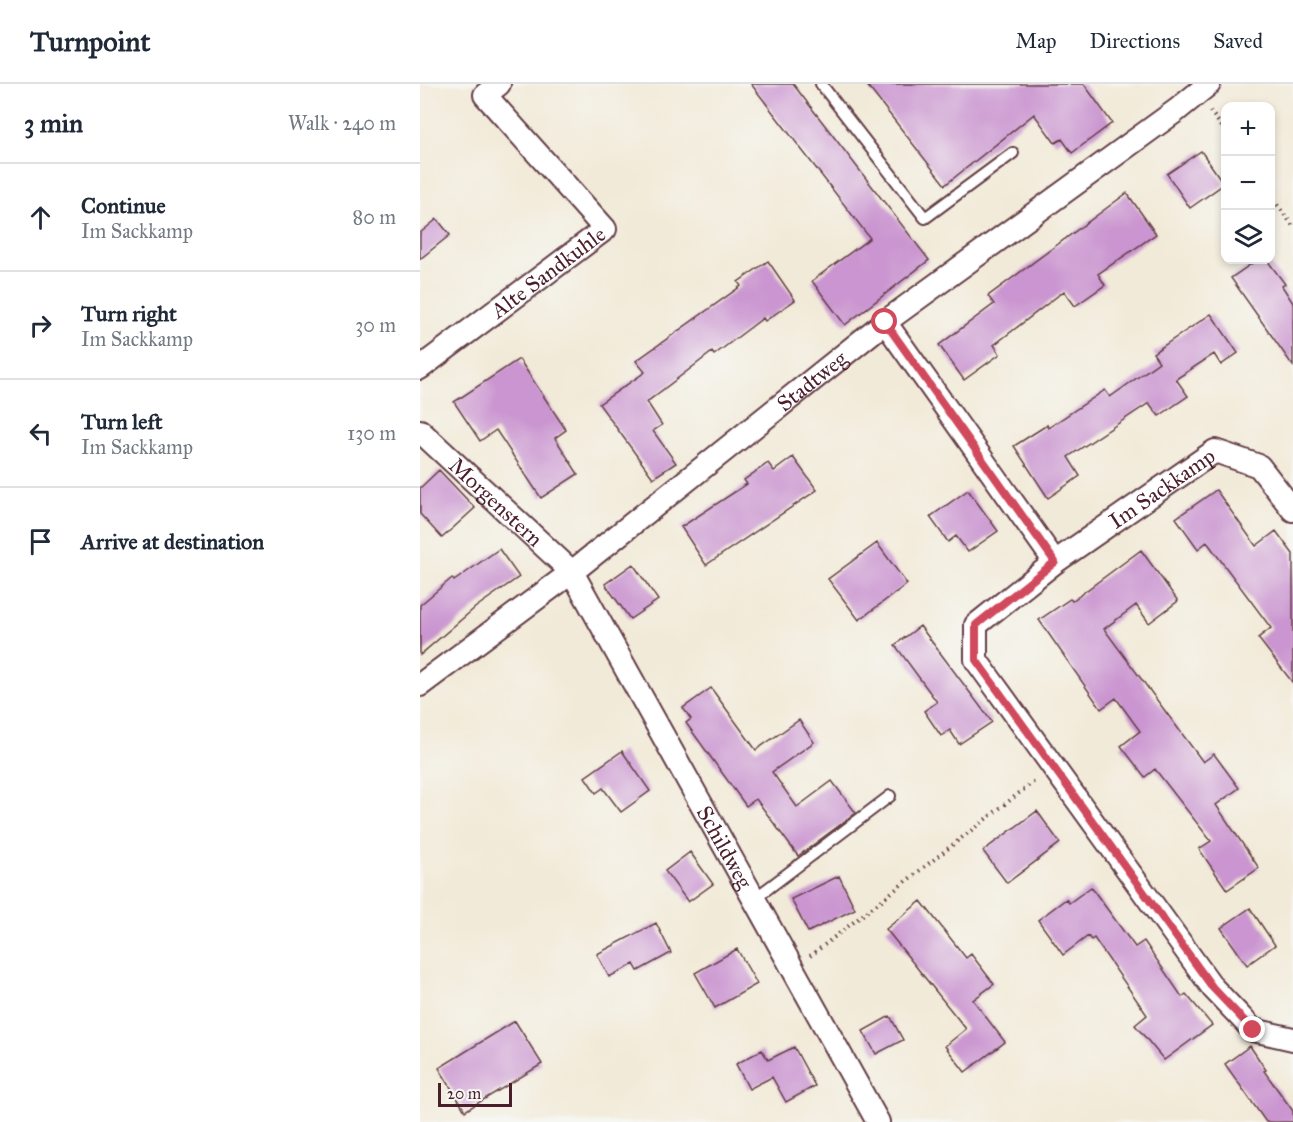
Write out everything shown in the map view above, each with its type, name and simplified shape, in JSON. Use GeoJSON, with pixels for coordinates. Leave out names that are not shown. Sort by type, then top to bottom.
{"type":"FeatureCollection","features":[{"type":"Feature","properties":{"kind":"street","name":"Alte Sandkuhle"},"geometry":{"type":"LineString","coordinates":[[420,368],[605,229],[485,95],[499,84]]}},
{"type":"Feature","properties":{"kind":"street","name":"Stadtweg"},"geometry":{"type":"LineString","coordinates":[[420,685],[572,572],[885,322],[1201,87]]}},
{"type":"Feature","properties":{"kind":"street"},"geometry":{"type":"LineString","coordinates":[[885,322],[1055,562]]}},
{"type":"Feature","properties":{"kind":"street","name":"Morgenstern"},"geometry":{"type":"LineString","coordinates":[[420,431],[572,572]]}},
{"type":"Feature","properties":{"kind":"street","name":"Im Sackkamp"},"geometry":{"type":"LineString","coordinates":[[1293,510],[1259,466],[1215,451],[1055,562],[976,625],[976,660],[1213,988],[1253,1030],[1293,1039]]}},
{"type":"Feature","properties":{"kind":"street","name":"Schildweg"},"geometry":{"type":"LineString","coordinates":[[572,572],[878,1122]]}},
{"type":"Feature","properties":{"kind":"lane"},"geometry":{"type":"LineString","coordinates":[[821,84],[925,218],[1013,153]]}},
{"type":"Feature","properties":{"kind":"lane"},"geometry":{"type":"LineString","coordinates":[[754,899],[890,796]]}},
{"type":"Feature","properties":{"kind":"path"},"geometry":{"type":"LineString","coordinates":[[1275,202],[1293,226]]}},
{"type":"Feature","properties":{"kind":"path"},"geometry":{"type":"LineString","coordinates":[[793,970],[1052,767]]}},
{"type":"Feature","properties":{"kind":"building"},"geometry":{"type":"Polygon","coordinates":[[[751,84],[793,84],[929,260],[845,325],[812,281],[870,238],[751,84]]]}},
{"type":"Feature","properties":{"kind":"building"},"geometry":{"type":"Polygon","coordinates":[[[866,84],[1084,84],[1112,123],[1072,153],[1062,139],[1055,143],[1034,114],[945,185],[866,84]]]}},
{"type":"Feature","properties":{"kind":"building"},"geometry":{"type":"Polygon","coordinates":[[[1201,151],[1221,180],[1221,186],[1190,208],[1167,174],[1201,151]]]}},
{"type":"Feature","properties":{"kind":"building"},"geometry":{"type":"Polygon","coordinates":[[[1127,193],[1156,234],[1098,274],[1105,285],[1075,306],[1064,291],[994,345],[1000,354],[964,380],[939,345],[994,304],[988,296],[1127,193]]]}},
{"type":"Feature","properties":{"kind":"building"},"geometry":{"type":"Polygon","coordinates":[[[437,219],[450,235],[420,259],[420,233],[437,219]]]}},
{"type":"Feature","properties":{"kind":"building"},"geometry":{"type":"Polygon","coordinates":[[[768,261],[795,300],[765,321],[763,318],[714,355],[712,352],[647,402],[662,425],[653,431],[676,463],[653,478],[599,404],[645,372],[636,361],[741,286],[738,282],[768,261]]]}},
{"type":"Feature","properties":{"kind":"building"},"geometry":{"type":"Polygon","coordinates":[[[1251,264],[1270,264],[1285,284],[1282,286],[1293,303],[1293,366],[1231,278],[1251,264]]]}},
{"type":"Feature","properties":{"kind":"building"},"geometry":{"type":"Polygon","coordinates":[[[1211,314],[1238,353],[1221,365],[1214,354],[1176,379],[1188,396],[1159,416],[1149,403],[1068,457],[1080,476],[1048,498],[1014,446],[1047,425],[1048,428],[1105,390],[1110,397],[1159,362],[1153,353],[1211,314]]]}},
{"type":"Feature","properties":{"kind":"building"},"geometry":{"type":"Polygon","coordinates":[[[519,359],[566,430],[555,438],[578,474],[541,498],[496,430],[480,441],[454,402],[519,359]]]}},
{"type":"Feature","properties":{"kind":"building"},"geometry":{"type":"Polygon","coordinates":[[[793,457],[817,490],[706,565],[681,527],[747,484],[744,480],[768,463],[774,471],[793,457]]]}},
{"type":"Feature","properties":{"kind":"building"},"geometry":{"type":"Polygon","coordinates":[[[439,470],[475,508],[442,538],[420,514],[420,488],[439,470]]]}},
{"type":"Feature","properties":{"kind":"building"},"geometry":{"type":"Polygon","coordinates":[[[968,490],[998,531],[968,552],[956,536],[948,542],[930,517],[968,490]]]}},
{"type":"Feature","properties":{"kind":"building"},"geometry":{"type":"Polygon","coordinates":[[[1216,490],[1256,546],[1276,531],[1293,554],[1293,683],[1258,638],[1271,628],[1207,542],[1198,549],[1176,518],[1216,490]]]}},
{"type":"Feature","properties":{"kind":"building"},"geometry":{"type":"Polygon","coordinates":[[[877,543],[907,584],[859,620],[828,579],[877,543]]]}},
{"type":"Feature","properties":{"kind":"building"},"geometry":{"type":"Polygon","coordinates":[[[499,549],[519,577],[476,607],[420,655],[420,605],[452,578],[454,581],[499,549]]]}},
{"type":"Feature","properties":{"kind":"building"},"geometry":{"type":"Polygon","coordinates":[[[1141,550],[1178,601],[1149,623],[1136,605],[1104,629],[1203,762],[1214,754],[1239,788],[1216,805],[1259,868],[1227,890],[1199,849],[1211,841],[1155,769],[1145,777],[1121,746],[1140,731],[1116,698],[1101,709],[1039,620],[1070,599],[1072,601],[1141,550]]]}},
{"type":"Feature","properties":{"kind":"building"},"geometry":{"type":"Polygon","coordinates":[[[633,564],[658,600],[630,619],[605,584],[633,564]]]}},
{"type":"Feature","properties":{"kind":"building"},"geometry":{"type":"Polygon","coordinates":[[[920,626],[992,722],[959,744],[950,730],[941,736],[924,711],[937,702],[895,645],[920,626]]]}},
{"type":"Feature","properties":{"kind":"building"},"geometry":{"type":"Polygon","coordinates":[[[711,688],[756,750],[799,720],[814,742],[772,772],[797,807],[832,781],[856,813],[798,856],[756,799],[746,806],[686,723],[691,719],[683,708],[711,688]]]}},
{"type":"Feature","properties":{"kind":"building"},"geometry":{"type":"Polygon","coordinates":[[[622,751],[650,791],[621,812],[603,788],[596,793],[585,777],[622,751]]]}},
{"type":"Feature","properties":{"kind":"building"},"geometry":{"type":"Polygon","coordinates":[[[1037,811],[1060,843],[1007,883],[983,851],[1037,811]]]}},
{"type":"Feature","properties":{"kind":"building"},"geometry":{"type":"Polygon","coordinates":[[[690,852],[713,884],[688,902],[665,871],[690,852]]]}},
{"type":"Feature","properties":{"kind":"building"},"geometry":{"type":"Polygon","coordinates":[[[839,876],[855,909],[808,932],[791,899],[839,876]]]}},
{"type":"Feature","properties":{"kind":"building"},"geometry":{"type":"Polygon","coordinates":[[[1091,887],[1135,947],[1144,941],[1182,997],[1186,994],[1212,1025],[1164,1060],[1135,1025],[1147,1015],[1094,938],[1091,940],[1088,936],[1063,955],[1038,920],[1066,899],[1069,903],[1091,887]]]}},
{"type":"Feature","properties":{"kind":"building"},"geometry":{"type":"Polygon","coordinates":[[[921,901],[966,958],[971,954],[994,984],[973,1000],[1005,1042],[965,1072],[945,1046],[966,1029],[886,929],[921,901]]]}},
{"type":"Feature","properties":{"kind":"building"},"geometry":{"type":"Polygon","coordinates":[[[1250,908],[1275,945],[1247,965],[1221,928],[1250,908]]]}},
{"type":"Feature","properties":{"kind":"building"},"geometry":{"type":"Polygon","coordinates":[[[656,923],[671,953],[638,971],[634,964],[609,977],[597,954],[656,923]]]}},
{"type":"Feature","properties":{"kind":"building"},"geometry":{"type":"Polygon","coordinates":[[[737,949],[757,984],[715,1008],[695,973],[737,949]]]}},
{"type":"Feature","properties":{"kind":"building"},"geometry":{"type":"Polygon","coordinates":[[[890,1016],[903,1040],[876,1054],[863,1031],[890,1016]]]}},
{"type":"Feature","properties":{"kind":"building"},"geometry":{"type":"Polygon","coordinates":[[[515,1021],[542,1064],[465,1111],[439,1068],[515,1021]]]}},
{"type":"Feature","properties":{"kind":"building"},"geometry":{"type":"Polygon","coordinates":[[[1250,1046],[1266,1070],[1264,1071],[1293,1111],[1293,1122],[1266,1122],[1225,1064],[1250,1046]]]}},
{"type":"Feature","properties":{"kind":"building"},"geometry":{"type":"Polygon","coordinates":[[[794,1047],[815,1086],[786,1102],[772,1077],[749,1089],[736,1064],[762,1050],[768,1060],[794,1047]]]}},
{"type":"Feature","properties":{"kind":"route"},"geometry":{"type":"LineString","coordinates":[[885,322],[1055,562],[976,625],[976,660],[1213,988],[1253,1030]]}}]}
